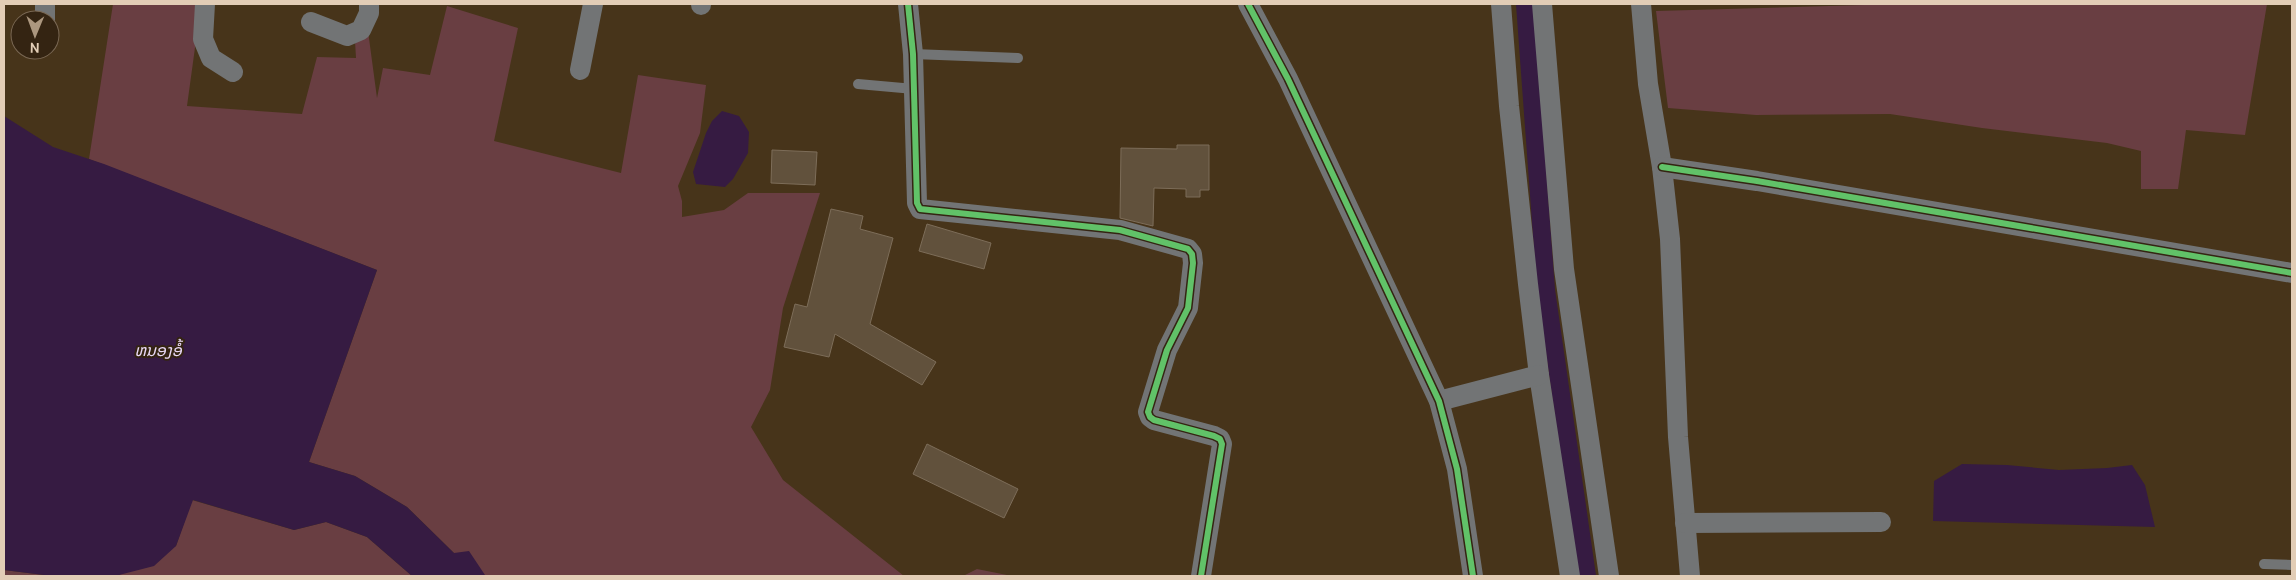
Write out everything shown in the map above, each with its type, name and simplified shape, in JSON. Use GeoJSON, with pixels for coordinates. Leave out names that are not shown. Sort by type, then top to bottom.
{"type":"FeatureCollection","features":[{"type":"Feature","properties":{"kind":"street"},"geometry":{"type":"LineString","coordinates":[[204,4],[203,39],[211,58],[233,72]]}},
{"type":"Feature","properties":{"kind":"street"},"geometry":{"type":"LineString","coordinates":[[311,22],[347,36],[361,30],[369,14],[369,4]]}},
{"type":"Feature","properties":{"kind":"street"},"geometry":{"type":"LineString","coordinates":[[580,70],[592,4]]}},
{"type":"Feature","properties":{"kind":"street"},"geometry":{"type":"LineString","coordinates":[[908,4],[913,54],[917,203],[920,209],[1120,230],[1188,249],[1192,254],[1188,308],[1167,350],[1148,412],[1154,420],[1214,436],[1220,439],[1222,444],[1201,576]]}},
{"type":"Feature","properties":{"kind":"street"},"geometry":{"type":"LineString","coordinates":[[1248,4],[1288,79],[1439,401],[1457,469],[1473,576]]}},
{"type":"Feature","properties":{"kind":"street"},"geometry":{"type":"LineString","coordinates":[[1501,4],[1509,106],[1539,375],[1570,576]]}},
{"type":"Feature","properties":{"kind":"street"},"geometry":{"type":"LineString","coordinates":[[1542,4],[1564,269],[1609,576]]}},
{"type":"Feature","properties":{"kind":"street"},"geometry":{"type":"LineString","coordinates":[[1641,4],[1648,84],[1662,167],[1670,239],[1678,437],[1690,576]]}},
{"type":"Feature","properties":{"kind":"street"},"geometry":{"type":"LineString","coordinates":[[1662,167],[1786,186],[2292,273]]}},
{"type":"Feature","properties":{"kind":"street"},"geometry":{"type":"LineString","coordinates":[[1439,401],[1539,375]]}},
{"type":"Feature","properties":{"kind":"street"},"geometry":{"type":"LineString","coordinates":[[1685,523],[1881,522]]}},
{"type":"Feature","properties":{"kind":"lane"},"geometry":{"type":"LineString","coordinates":[[913,54],[1018,58]]}},
{"type":"Feature","properties":{"kind":"lane"},"geometry":{"type":"LineString","coordinates":[[858,84],[914,89]]}},
{"type":"Feature","properties":{"kind":"lane"},"geometry":{"type":"LineString","coordinates":[[2264,564],[2292,565]]}},
{"type":"Feature","properties":{"kind":"shaded area"},"geometry":{"type":"Polygon","coordinates":[[[113,4],[201,4],[187,106],[302,114],[317,57],[356,58],[354,24],[366,16],[377,98],[383,68],[430,75],[447,6],[518,28],[494,141],[621,173],[638,75],[706,85],[700,133],[678,186],[682,201],[682,217],[724,210],[748,193],[820,193],[783,308],[770,390],[751,427],[783,480],[904,576],[484,576],[454,553],[407,507],[355,476],[309,462],[377,270],[89,159],[113,4]]]}},
{"type":"Feature","properties":{"kind":"shaded area"},"geometry":{"type":"Polygon","coordinates":[[[1898,4],[2267,4],[2245,135],[2186,130],[2178,189],[2141,189],[2141,151],[2107,143],[1982,128],[1890,114],[1756,115],[1668,108],[1656,11],[1898,4]]]}},
{"type":"Feature","properties":{"kind":"shaded area"},"geometry":{"type":"Polygon","coordinates":[[[192,500],[294,530],[326,522],[367,537],[412,576],[4,576],[4,570],[44,575],[119,575],[176,546],[192,500]]]}},
{"type":"Feature","properties":{"kind":"shaded area"},"geometry":{"type":"Polygon","coordinates":[[[977,569],[1012,576],[963,576],[977,569]]]}},
{"type":"Feature","properties":{"kind":"water"},"geometry":{"type":"Polygon","coordinates":[[[722,111],[739,116],[749,132],[748,153],[733,179],[725,187],[696,184],[693,172],[706,133],[712,121],[722,111]]]}},
{"type":"Feature","properties":{"kind":"water","name":"ຫນອງອໍ້"},"geometry":{"type":"Polygon","coordinates":[[[4,116],[53,147],[104,164],[377,270],[309,462],[355,476],[407,507],[454,553],[469,551],[485,575],[412,576],[367,537],[326,522],[294,530],[193,500],[176,546],[154,566],[119,575],[44,575],[4,570],[4,116]]]}},
{"type":"Feature","properties":{"kind":"water"},"geometry":{"type":"Polygon","coordinates":[[[1962,464],[2007,465],[2059,470],[2132,465],[2145,485],[2155,527],[1933,521],[1934,481],[1962,464]]]}},
{"type":"Feature","properties":{"kind":"building"},"geometry":{"type":"Polygon","coordinates":[[[1177,145],[1209,145],[1209,190],[1200,190],[1200,197],[1186,197],[1186,189],[1154,188],[1153,226],[1120,218],[1121,148],[1177,149],[1177,145]]]}},
{"type":"Feature","properties":{"kind":"building"},"geometry":{"type":"Polygon","coordinates":[[[772,150],[817,152],[815,185],[771,183],[772,150]]]}},
{"type":"Feature","properties":{"kind":"building"},"geometry":{"type":"Polygon","coordinates":[[[831,209],[863,216],[860,229],[893,238],[870,324],[936,362],[922,385],[835,334],[829,357],[784,347],[795,304],[807,307],[831,209]]]}},
{"type":"Feature","properties":{"kind":"building"},"geometry":{"type":"Polygon","coordinates":[[[927,224],[991,243],[984,269],[919,251],[927,224]]]}},
{"type":"Feature","properties":{"kind":"building"},"geometry":{"type":"Polygon","coordinates":[[[927,444],[1018,489],[1004,518],[913,474],[927,444]]]}},
{"type":"Feature","properties":{"kind":"waterway"},"geometry":{"type":"LineString","coordinates":[[1525,4],[1546,290],[1587,576]]}},
{"type":"Feature","properties":{"kind":"cycle path"},"geometry":{"type":"LineString","coordinates":[[908,4],[913,54],[917,203],[920,209],[1120,230],[1188,249],[1192,254],[1193,263],[1188,308],[1167,350],[1148,412],[1154,420],[1214,436],[1220,439],[1222,444],[1201,576]]}},
{"type":"Feature","properties":{"kind":"cycle path"},"geometry":{"type":"LineString","coordinates":[[1248,4],[1288,79],[1439,401],[1457,469],[1473,576]]}},
{"type":"Feature","properties":{"kind":"cycle path"},"geometry":{"type":"LineString","coordinates":[[1662,167],[1757,181],[2292,273]]}}]}
